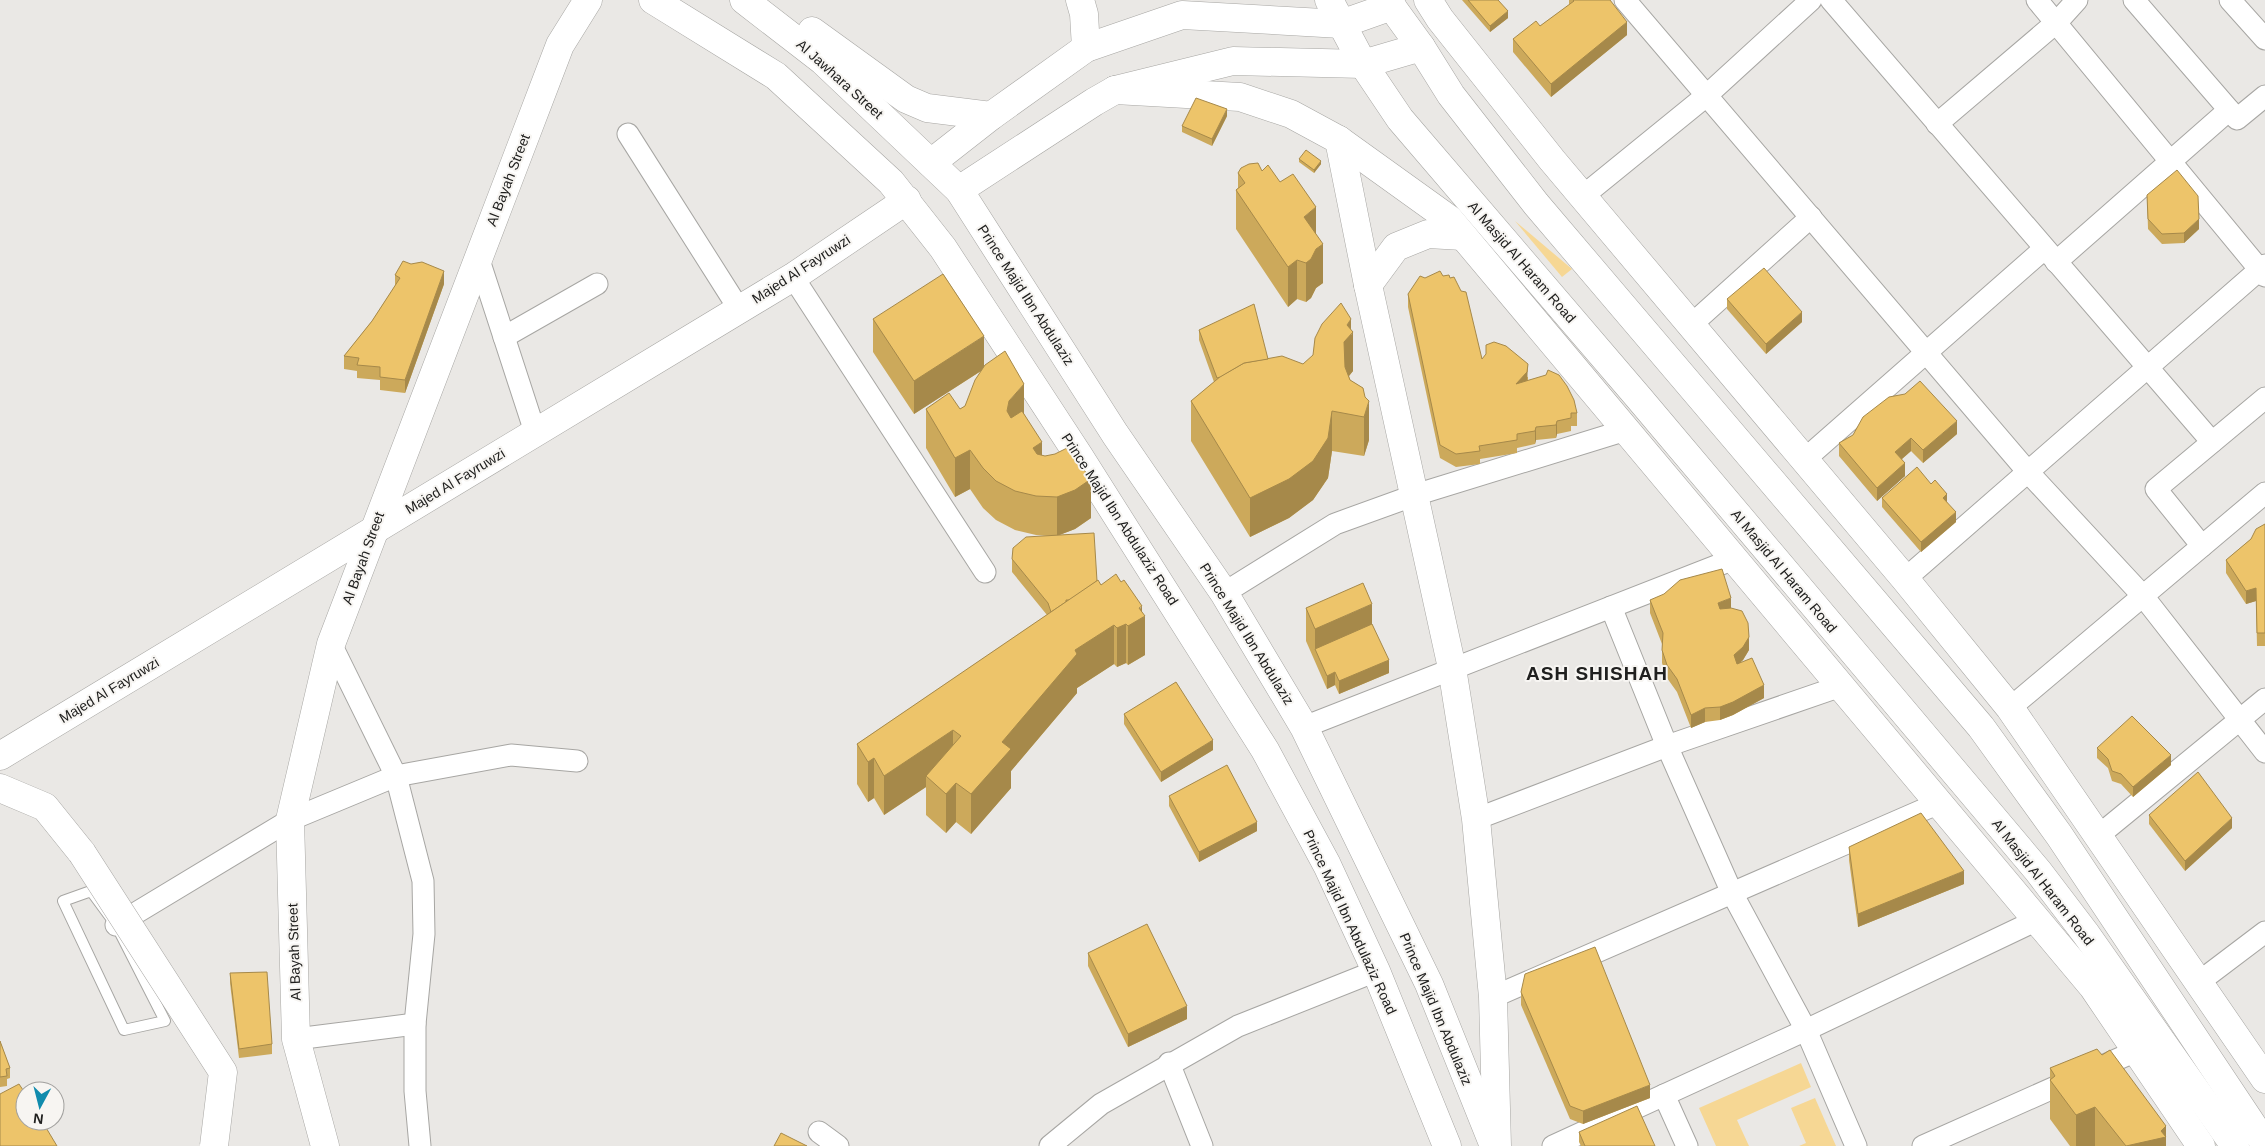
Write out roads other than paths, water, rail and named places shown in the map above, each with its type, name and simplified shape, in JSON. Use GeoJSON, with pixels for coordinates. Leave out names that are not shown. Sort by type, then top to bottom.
{"type":"FeatureCollection","features":[{"type":"Feature","properties":{"kind":"main road","name":"Al Bayah Street"},"geometry":{"type":"LineString","coordinates":[[325,1146],[296,1039],[290,820],[331,644],[372,531],[560,45],[588,0]]}},
{"type":"Feature","properties":{"kind":"main road","name":"Prince Majid Ibn Abdulaziz Road"},"geometry":{"type":"LineString","coordinates":[[653,0],[776,76],[890,182],[907,200],[943,248],[1208,656],[1265,750],[1327,865],[1376,971],[1447,1146]]}},
{"type":"Feature","properties":{"kind":"main road"},"geometry":{"type":"LineString","coordinates":[[1080,0],[1084,14],[1086,48]]}},
{"type":"Feature","properties":{"kind":"main road"},"geometry":{"type":"LineString","coordinates":[[1428,0],[1440,19],[1583,196],[1905,579],[2010,708],[2265,1078]]}},
{"type":"Feature","properties":{"kind":"main road"},"geometry":{"type":"LineString","coordinates":[[748,2],[815,32],[906,99],[927,108],[991,116]]}},
{"type":"Feature","properties":{"kind":"main road","name":"Al Jawhara Street"},"geometry":{"type":"LineString","coordinates":[[748,2],[823,61],[931,163]]}},
{"type":"Feature","properties":{"kind":"main road"},"geometry":{"type":"LineString","coordinates":[[931,163],[991,116],[1086,48],[1174,7],[1335,12],[1389,3],[1421,47],[1451,95],[1536,204],[1982,727],[2091,884],[2265,1144]]}},
{"type":"Feature","properties":{"kind":"main road","name":"Al Masjid Al Haram Road"},"geometry":{"type":"LineString","coordinates":[[1335,12],[1363,64],[1400,119],[2038,871],[2086,934],[2235,1146]]}},
{"type":"Feature","properties":{"kind":"main road"},"geometry":{"type":"LineString","coordinates":[[959,190],[1115,90],[1233,61],[1363,64],[1421,47]]}},
{"type":"Feature","properties":{"kind":"main road"},"geometry":{"type":"LineString","coordinates":[[1115,90],[1240,97],[1292,114],[1339,140],[1449,219],[2098,995],[2201,1146]]}},
{"type":"Feature","properties":{"kind":"main road"},"geometry":{"type":"LineString","coordinates":[[1339,140],[1368,285],[1452,668],[1476,819],[1493,997],[1497,1146]]}},
{"type":"Feature","properties":{"kind":"main road","name":"Prince Majid Ibn Abdulaziz"},"geometry":{"type":"LineString","coordinates":[[931,163],[959,190],[1115,434],[1224,592],[1304,727],[1429,984],[1494,1146]]}},
{"type":"Feature","properties":{"kind":"main road","name":"Majed Al Fayruwzi"},"geometry":{"type":"LineString","coordinates":[[0,756],[792,277],[907,200]]}},
{"type":"Feature","properties":{"kind":"main road"},"geometry":{"type":"LineString","coordinates":[[1368,285],[1396,247],[1428,234],[1463,236]]}},
{"type":"Feature","properties":{"kind":"main road"},"geometry":{"type":"LineString","coordinates":[[1079,456],[1115,434]]}},
{"type":"Feature","properties":{"kind":"main road"},"geometry":{"type":"LineString","coordinates":[[1726,550],[1743,522]]}},
{"type":"Feature","properties":{"kind":"main road"},"geometry":{"type":"LineString","coordinates":[[0,788],[45,807],[82,854],[223,1072],[214,1146]]}},
{"type":"Feature","properties":{"kind":"main road"},"geometry":{"type":"LineString","coordinates":[[2091,884],[2154,917]]}},
{"type":"Feature","properties":{"kind":"main road"},"geometry":{"type":"LineString","coordinates":[[2086,934],[2098,995]]}},
{"type":"Feature","properties":{"kind":"street"},"geometry":{"type":"LineString","coordinates":[[1625,0],[2028,472],[2143,596],[2238,720],[2265,752]]}},
{"type":"Feature","properties":{"kind":"street"},"geometry":{"type":"LineString","coordinates":[[1583,196],[1706,96],[1811,0]]}},
{"type":"Feature","properties":{"kind":"street"},"geometry":{"type":"LineString","coordinates":[[1830,0],[2212,442]]}},
{"type":"Feature","properties":{"kind":"street"},"geometry":{"type":"LineString","coordinates":[[1905,579],[2147,368],[2263,270],[2170,162],[2037,0]]}},
{"type":"Feature","properties":{"kind":"street"},"geometry":{"type":"LineString","coordinates":[[1937,124],[2056,23],[2077,0]]}},
{"type":"Feature","properties":{"kind":"street"},"geometry":{"type":"LineString","coordinates":[[2134,0],[2237,119],[2265,96]]}},
{"type":"Feature","properties":{"kind":"street"},"geometry":{"type":"LineString","coordinates":[[2230,0],[2265,39]]}},
{"type":"Feature","properties":{"kind":"street"},"geometry":{"type":"LineString","coordinates":[[1804,460],[1927,352],[2170,162],[2229,110]]}},
{"type":"Feature","properties":{"kind":"street"},"geometry":{"type":"LineString","coordinates":[[628,134],[739,309]]}},
{"type":"Feature","properties":{"kind":"street"},"geometry":{"type":"LineString","coordinates":[[1691,325],[1812,217]]}},
{"type":"Feature","properties":{"kind":"street"},"geometry":{"type":"LineString","coordinates":[[478,257],[535,432]]}},
{"type":"Feature","properties":{"kind":"street"},"geometry":{"type":"LineString","coordinates":[[792,277],[985,572]]}},
{"type":"Feature","properties":{"kind":"street"},"geometry":{"type":"LineString","coordinates":[[504,337],[597,284]]}},
{"type":"Feature","properties":{"kind":"street"},"geometry":{"type":"LineString","coordinates":[[2202,546],[2156,488],[2265,398]]}},
{"type":"Feature","properties":{"kind":"street"},"geometry":{"type":"LineString","coordinates":[[1224,592],[1335,524],[1415,495],[1626,430]]}},
{"type":"Feature","properties":{"kind":"street"},"geometry":{"type":"LineString","coordinates":[[2010,708],[2265,493]]}},
{"type":"Feature","properties":{"kind":"street"},"geometry":{"type":"LineString","coordinates":[[1304,727],[1611,607],[1726,550]]}},
{"type":"Feature","properties":{"kind":"street"},"geometry":{"type":"LineString","coordinates":[[1611,607],[1667,746],[1732,893],[1806,1030],[1856,1146]]}},
{"type":"Feature","properties":{"kind":"street"},"geometry":{"type":"LineString","coordinates":[[331,644],[396,776],[423,880],[424,934],[415,1024],[415,1091],[420,1146]]}},
{"type":"Feature","properties":{"kind":"street"},"geometry":{"type":"LineString","coordinates":[[1476,819],[1667,746],[1841,686]]}},
{"type":"Feature","properties":{"kind":"street"},"geometry":{"type":"LineString","coordinates":[[2098,836],[2265,699]]}},
{"type":"Feature","properties":{"kind":"street"},"geometry":{"type":"LineString","coordinates":[[116,925],[290,820],[396,776],[511,755],[576,761]]}},
{"type":"Feature","properties":{"kind":"street"},"geometry":{"type":"LineString","coordinates":[[1493,997],[1939,803]]}},
{"type":"Feature","properties":{"kind":"street"},"geometry":{"type":"LineString","coordinates":[[1553,1146],[1806,1030],[2037,920]]}},
{"type":"Feature","properties":{"kind":"street"},"geometry":{"type":"LineString","coordinates":[[2199,982],[2265,932]]}},
{"type":"Feature","properties":{"kind":"street"},"geometry":{"type":"LineString","coordinates":[[1050,1146],[1101,1104],[1169,1063],[1238,1026],[1376,971]]}},
{"type":"Feature","properties":{"kind":"street"},"geometry":{"type":"LineString","coordinates":[[296,1039],[415,1024]]}},
{"type":"Feature","properties":{"kind":"street"},"geometry":{"type":"LineString","coordinates":[[1923,1146],[2136,1051]]}},
{"type":"Feature","properties":{"kind":"street"},"geometry":{"type":"LineString","coordinates":[[1169,1063],[1202,1146]]}},
{"type":"Feature","properties":{"kind":"street"},"geometry":{"type":"LineString","coordinates":[[1664,1095],[1687,1146]]}},
{"type":"Feature","properties":{"kind":"street"},"geometry":{"type":"LineString","coordinates":[[819,1132],[838,1146]]}},
{"type":"Feature","properties":{"kind":"lane"},"geometry":{"type":"LineString","coordinates":[[91,891],[116,925],[165,1021],[124,1030],[63,901],[91,891]]}},
{"type":"Feature","properties":{"kind":"district","name":"ASH SHISHAH"},"geometry":{"type":"Point","coordinates":[1597,673]}}]}
